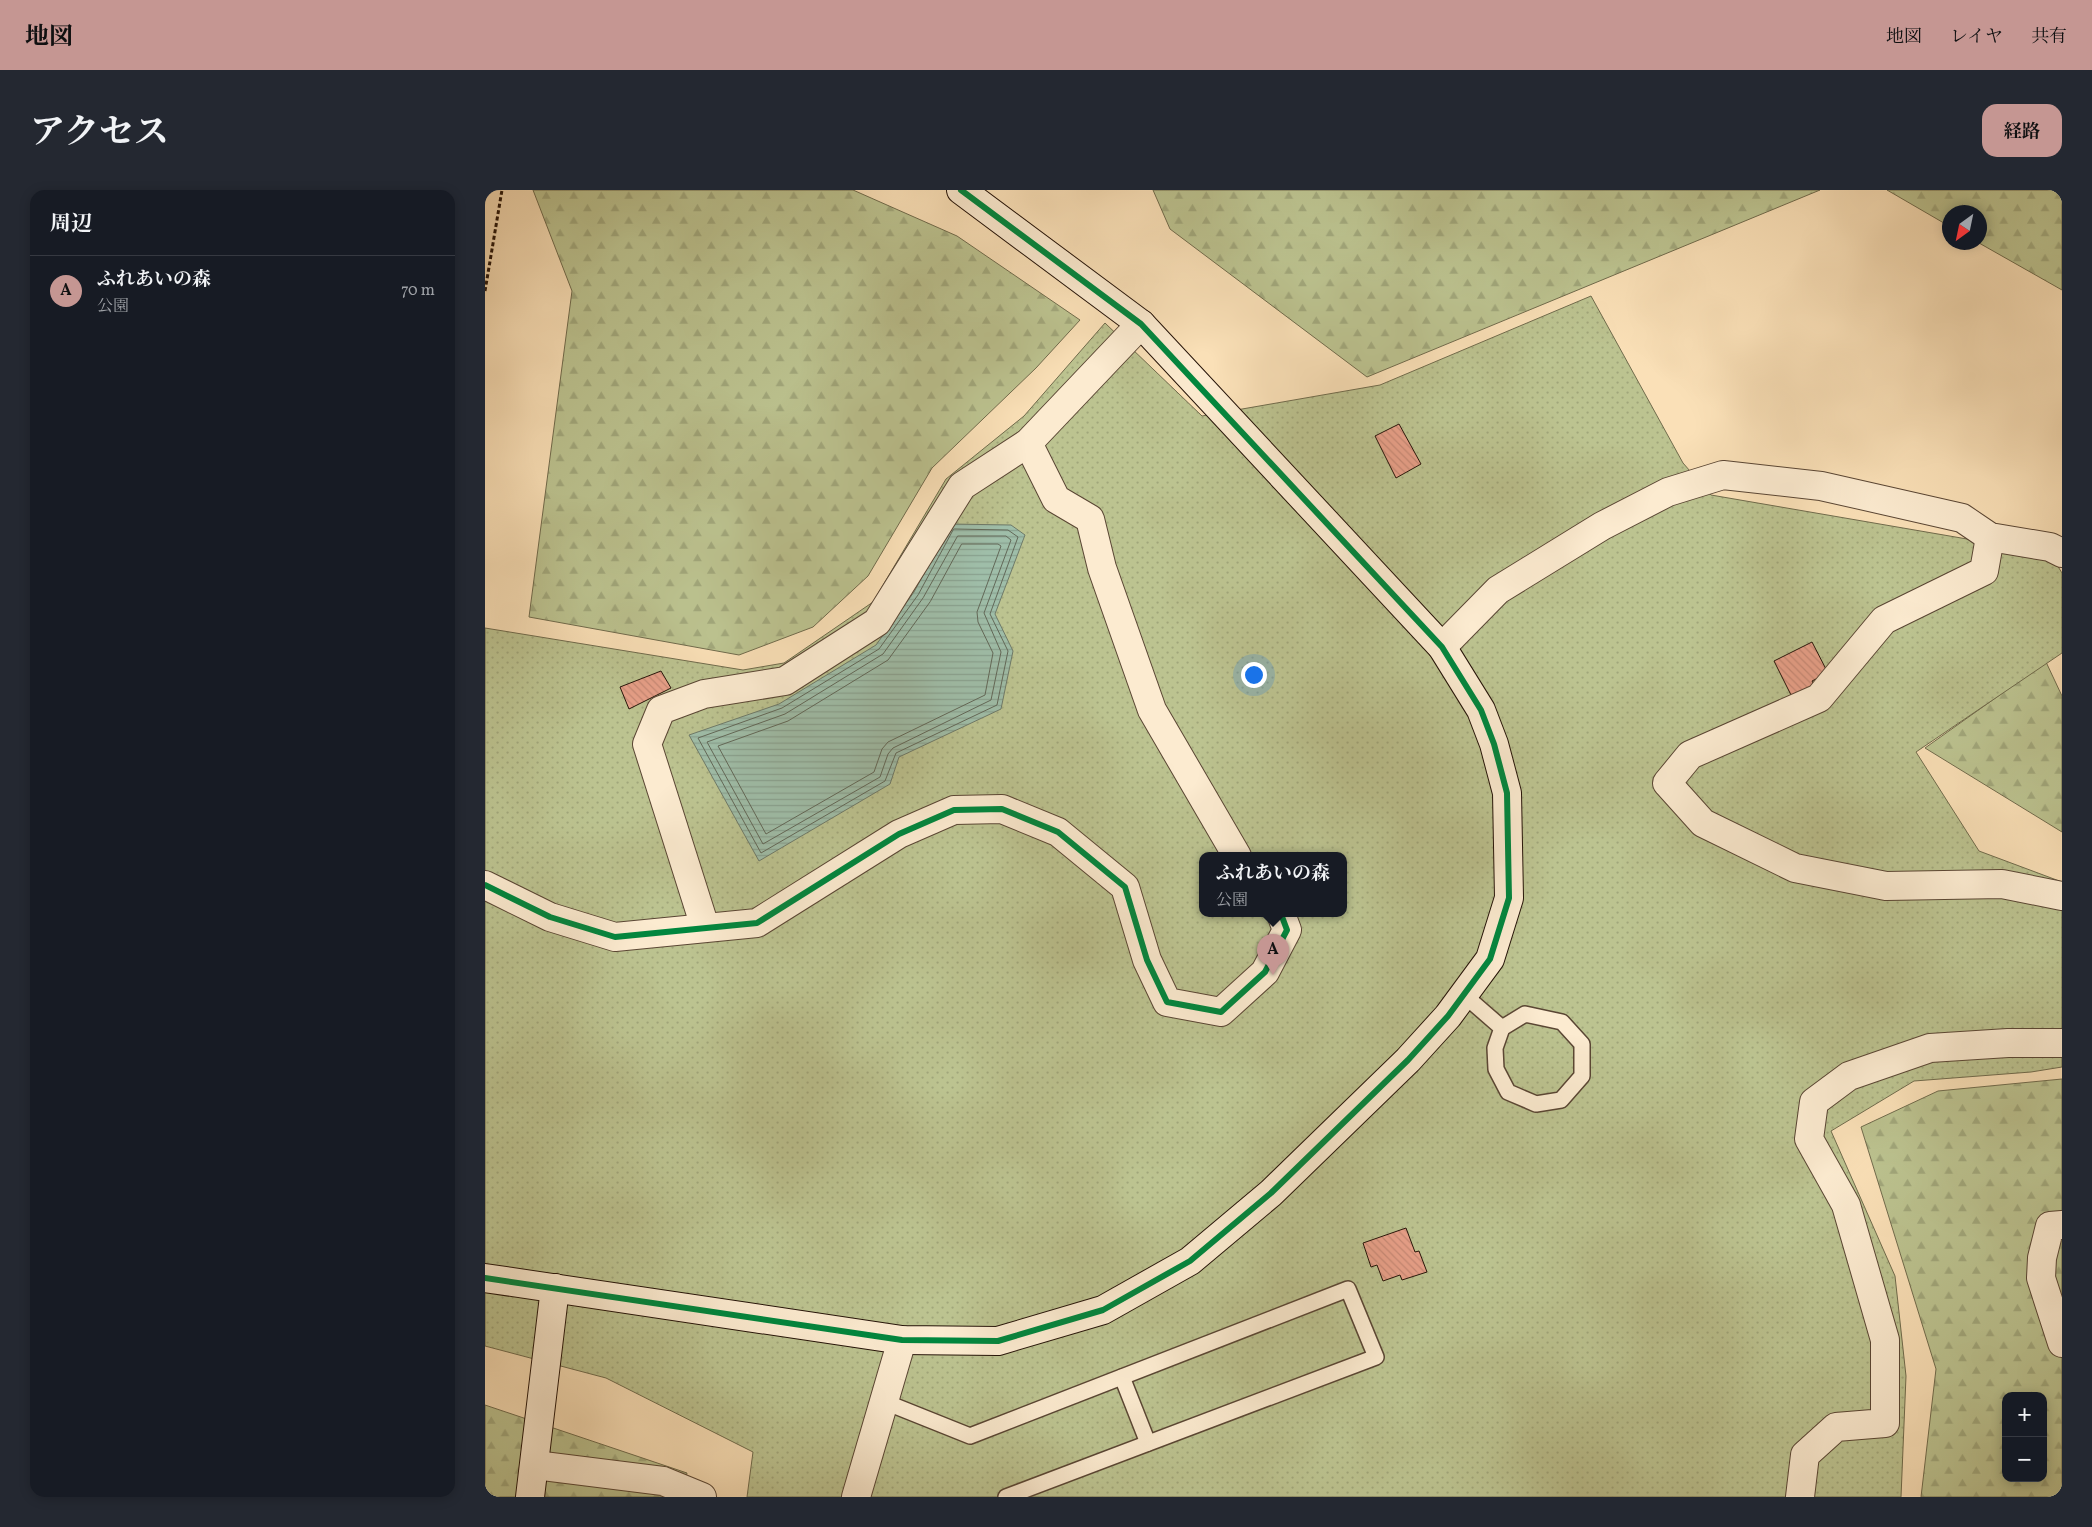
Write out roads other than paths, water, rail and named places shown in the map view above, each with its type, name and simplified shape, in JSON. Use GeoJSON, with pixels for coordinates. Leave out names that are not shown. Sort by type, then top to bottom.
{"type":"FeatureCollection","features":[{"type":"Feature","properties":{"kind":"street"},"geometry":{"type":"LineString","coordinates":[[485,1278],[902,1340],[998,1341],[1103,1310],[1190,1261],[1278,1187],[1408,1060],[1448,1016],[1490,959],[1509,898],[1507,792],[1494,744],[1481,710],[1442,647],[1141,324],[961,190]]}},
{"type":"Feature","properties":{"kind":"street"},"geometry":{"type":"LineString","coordinates":[[705,927],[647,744],[661,710],[704,694],[785,681],[877,622],[962,486],[1028,443],[1141,324]]}},
{"type":"Feature","properties":{"kind":"street"},"geometry":{"type":"LineString","coordinates":[[1028,443],[1055,499],[1090,519],[1102,568],[1152,710],[1235,852]]}},
{"type":"Feature","properties":{"kind":"street"},"geometry":{"type":"LineString","coordinates":[[1442,647],[1498,590],[1601,526],[1668,492],[1723,475],[1821,486],[1962,518],[1990,537],[2050,547],[2062,553]]}},
{"type":"Feature","properties":{"kind":"street"},"geometry":{"type":"LineString","coordinates":[[1990,537],[1984,571],[1884,620],[1819,698],[1690,756],[1667,783],[1703,823],[1795,868],[1886,886],[2002,884],[2062,896]]}},
{"type":"Feature","properties":{"kind":"street"},"geometry":{"type":"LineString","coordinates":[[485,885],[550,917],[615,937],[757,923],[899,834],[954,810],[1002,809],[1058,832],[1125,887],[1147,960],[1167,1002],[1221,1012],[1265,972],[1287,930],[1282,917]]}},
{"type":"Feature","properties":{"kind":"street"},"geometry":{"type":"LineString","coordinates":[[1800,1497],[1805,1455],[1836,1427],[1885,1423],[1885,1340],[1846,1205],[1809,1139],[1815,1102],[1849,1076],[1930,1048],[2008,1043],[2062,1044]]}},
{"type":"Feature","properties":{"kind":"street"},"geometry":{"type":"LineString","coordinates":[[2062,1225],[2050,1226],[2042,1258],[2041,1278],[2062,1344]]}},
{"type":"Feature","properties":{"kind":"street"},"geometry":{"type":"LineString","coordinates":[[530,1497],[555,1288]]}},
{"type":"Feature","properties":{"kind":"street"},"geometry":{"type":"LineString","coordinates":[[856,1497],[902,1340]]}},
{"type":"Feature","properties":{"kind":"street"},"geometry":{"type":"LineString","coordinates":[[535,1464],[663,1481],[702,1497]]}},
{"type":"Feature","properties":{"kind":"lane"},"geometry":{"type":"LineString","coordinates":[[1464,995],[1501,1028]]}},
{"type":"Feature","properties":{"kind":"lane"},"geometry":{"type":"LineString","coordinates":[[1525,1014],[1562,1022],[1583,1044],[1582,1076],[1561,1100],[1536,1104],[1508,1092],[1496,1069],[1495,1048],[1501,1028],[1525,1014]]}},
{"type":"Feature","properties":{"kind":"lane"},"geometry":{"type":"LineString","coordinates":[[885,1402],[970,1436],[1348,1290],[1376,1357],[1006,1497]]}},
{"type":"Feature","properties":{"kind":"lane"},"geometry":{"type":"LineString","coordinates":[[1121,1377],[1148,1443]]}},
{"type":"Feature","properties":{"kind":"water"},"geometry":{"type":"Polygon","coordinates":[[[951,524],[1011,525],[1025,535],[995,614],[1013,651],[1001,709],[899,757],[890,784],[759,861],[689,735],[779,704],[876,645],[914,592],[951,524]]]}},
{"type":"Feature","properties":{"kind":"place","name":"ふれあいの森"},"geometry":{"type":"Point","coordinates":[1273,975]}}]}
